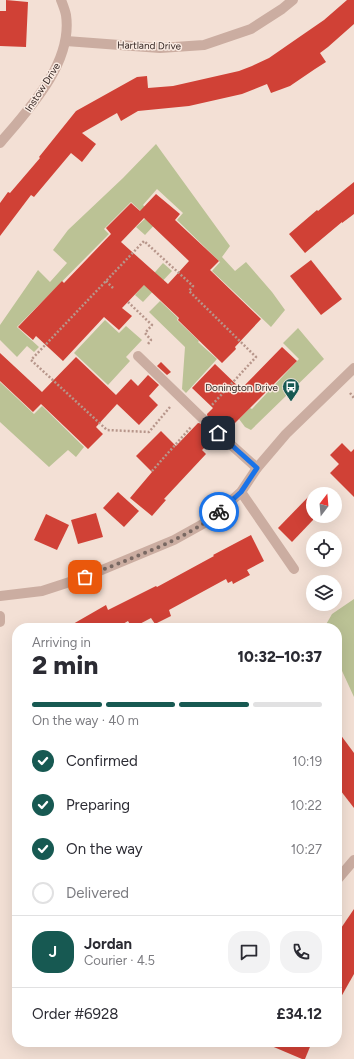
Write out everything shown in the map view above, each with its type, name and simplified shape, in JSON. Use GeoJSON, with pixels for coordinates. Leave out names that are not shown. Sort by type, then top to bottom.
{"type":"FeatureCollection","features":[{"type":"Feature","properties":{"kind":"street","name":"Instow Drive"},"geometry":{"type":"LineString","coordinates":[[0,143],[33,104],[62,56],[66,41],[66,15],[61,0]]}},
{"type":"Feature","properties":{"kind":"street","name":"Hartland Drive"},"geometry":{"type":"LineString","coordinates":[[66,41],[160,48],[204,46],[251,29],[282,10],[293,0]]}},
{"type":"Feature","properties":{"kind":"street"},"geometry":{"type":"LineString","coordinates":[[138,356],[202,418]]}},
{"type":"Feature","properties":{"kind":"street"},"geometry":{"type":"LineString","coordinates":[[0,596],[42,592],[85,577],[174,540],[210,520],[241,492],[257,468],[286,434],[354,368]]}},
{"type":"Feature","properties":{"kind":"street"},"geometry":{"type":"LineString","coordinates":[[218,433],[257,468]]}},
{"type":"Feature","properties":{"kind":"street"},"geometry":{"type":"LineString","coordinates":[[241,492],[294,569]]}},
{"type":"Feature","properties":{"kind":"street"},"geometry":{"type":"LineString","coordinates":[[0,616],[0,622]]}},
{"type":"Feature","properties":{"kind":"street"},"geometry":{"type":"LineString","coordinates":[[342,874],[354,860]]}},
{"type":"Feature","properties":{"kind":"path"},"geometry":{"type":"LineString","coordinates":[[106,281],[113,288]]}},
{"type":"Feature","properties":{"kind":"path"},"geometry":{"type":"LineString","coordinates":[[128,302],[152,325],[145,333],[151,340],[138,356]]}},
{"type":"Feature","properties":{"kind":"green space"},"geometry":{"type":"Polygon","coordinates":[[[156,144],[230,246],[222,257],[235,271],[246,262],[272,292],[285,310],[271,327],[212,271],[220,262],[177,220],[183,213],[157,189],[143,205],[159,220],[145,235],[136,227],[147,217],[131,202],[104,229],[109,234],[17,327],[39,347],[34,352],[27,346],[17,357],[0,340],[0,325],[38,270],[50,282],[67,263],[53,250],[68,230],[123,178],[156,144]]]}},
{"type":"Feature","properties":{"kind":"green space"},"geometry":{"type":"Polygon","coordinates":[[[163,263],[172,271],[143,302],[135,295],[163,263]]]}},
{"type":"Feature","properties":{"kind":"green space"},"geometry":{"type":"Polygon","coordinates":[[[160,301],[178,318],[177,320],[199,341],[198,342],[217,359],[186,393],[182,389],[185,347],[149,312],[160,301]]]}},
{"type":"Feature","properties":{"kind":"green space"},"geometry":{"type":"Polygon","coordinates":[[[105,320],[119,333],[126,326],[142,340],[126,357],[130,361],[108,385],[74,353],[105,320]]]}},
{"type":"Feature","properties":{"kind":"green space"},"geometry":{"type":"Polygon","coordinates":[[[298,328],[324,359],[251,430],[245,427],[239,419],[250,408],[252,409],[299,359],[283,343],[298,328]]]}},
{"type":"Feature","properties":{"kind":"green space"},"geometry":{"type":"Polygon","coordinates":[[[0,382],[34,414],[42,406],[84,447],[76,457],[68,450],[49,467],[0,422],[0,382]]]}},
{"type":"Feature","properties":{"kind":"green space"},"geometry":{"type":"Polygon","coordinates":[[[354,599],[354,697],[342,671],[342,623],[327,623],[332,614],[336,611],[342,611],[342,607],[354,599]]]}},
{"type":"Feature","properties":{"kind":"building"},"geometry":{"type":"Polygon","coordinates":[[[6,0],[28,2],[26,47],[0,46],[0,11],[6,11],[6,0]]]}},
{"type":"Feature","properties":{"kind":"building"},"geometry":{"type":"Polygon","coordinates":[[[347,0],[354,0],[354,24],[320,53],[326,62],[290,86],[271,93],[267,84],[242,94],[189,106],[138,111],[121,121],[117,113],[82,133],[96,144],[82,162],[71,153],[34,197],[31,195],[0,236],[0,203],[8,192],[10,193],[40,158],[39,157],[76,111],[137,77],[147,76],[148,88],[173,86],[239,71],[252,66],[269,58],[324,20],[347,0]]]}},
{"type":"Feature","properties":{"kind":"building"},"geometry":{"type":"Polygon","coordinates":[[[354,182],[354,214],[342,222],[305,253],[289,234],[317,210],[318,211],[354,182]]]}},
{"type":"Feature","properties":{"kind":"building"},"geometry":{"type":"Polygon","coordinates":[[[156,194],[180,214],[175,220],[219,261],[210,270],[261,319],[222,363],[178,320],[179,318],[144,285],[122,308],[132,316],[119,330],[104,317],[63,361],[36,336],[33,340],[18,327],[62,281],[64,283],[111,234],[106,228],[131,203],[140,211],[156,194]],[[144,218],[121,242],[168,284],[189,261],[144,218]]]}},
{"type":"Feature","properties":{"kind":"building"},"geometry":{"type":"Polygon","coordinates":[[[311,260],[342,299],[321,315],[290,276],[311,260]]]}},
{"type":"Feature","properties":{"kind":"building"},"geometry":{"type":"Polygon","coordinates":[[[282,347],[297,361],[230,428],[226,425],[223,429],[219,427],[213,428],[212,432],[214,438],[202,450],[206,454],[164,499],[166,500],[152,516],[130,498],[152,472],[136,456],[161,431],[176,446],[198,423],[203,424],[207,422],[207,414],[213,408],[192,388],[215,364],[241,389],[282,347]]]}},
{"type":"Feature","properties":{"kind":"building"},"geometry":{"type":"Polygon","coordinates":[[[0,353],[42,392],[76,357],[116,395],[131,379],[138,386],[148,375],[159,385],[149,396],[158,405],[139,425],[117,404],[96,427],[103,434],[88,449],[41,404],[33,412],[0,381],[0,353]]]}},
{"type":"Feature","properties":{"kind":"building"},"geometry":{"type":"Polygon","coordinates":[[[161,362],[171,372],[167,375],[157,366],[161,362]]]}},
{"type":"Feature","properties":{"kind":"building"},"geometry":{"type":"Polygon","coordinates":[[[342,443],[351,452],[354,449],[354,497],[330,473],[339,464],[330,455],[342,443]]]}},
{"type":"Feature","properties":{"kind":"building"},"geometry":{"type":"Polygon","coordinates":[[[118,492],[139,511],[124,527],[103,508],[118,492]]]}},
{"type":"Feature","properties":{"kind":"building"},"geometry":{"type":"Polygon","coordinates":[[[306,499],[306,523],[310,523],[292,542],[278,528],[306,499]]]}},
{"type":"Feature","properties":{"kind":"building"},"geometry":{"type":"Polygon","coordinates":[[[96,513],[103,537],[78,544],[71,520],[96,513]]]}},
{"type":"Feature","properties":{"kind":"building"},"geometry":{"type":"Polygon","coordinates":[[[46,514],[69,525],[57,550],[34,540],[46,514]]]}},
{"type":"Feature","properties":{"kind":"building"},"geometry":{"type":"Polygon","coordinates":[[[251,535],[264,561],[247,570],[250,575],[233,584],[232,581],[228,583],[226,579],[169,610],[171,616],[157,623],[154,623],[151,618],[142,623],[129,623],[128,621],[125,623],[75,623],[106,605],[108,610],[156,586],[157,587],[214,556],[213,555],[251,535]]]}},
{"type":"Feature","properties":{"kind":"building"},"geometry":{"type":"Polygon","coordinates":[[[342,737],[354,753],[354,808],[342,792],[342,737]]]}},
{"type":"Feature","properties":{"kind":"building"},"geometry":{"type":"Polygon","coordinates":[[[354,909],[354,974],[342,995],[342,927],[354,909]]]}},
{"type":"Feature","properties":{"kind":"building"},"geometry":{"type":"Polygon","coordinates":[[[274,1047],[310,1047],[305,1059],[274,1047]]]}},
{"type":"Feature","properties":{"kind":"tunnel"},"geometry":{"type":"LineString","coordinates":[[202,418],[218,433]]}},
{"type":"Feature","properties":{"kind":"way so far"},"geometry":{"type":"LineString","coordinates":[[85,577],[174,540],[210,520],[219,512]]}},
{"type":"Feature","properties":{"kind":"place","name":"Donington Drive"},"geometry":{"type":"Point","coordinates":[291,402]}},
{"type":"Feature","properties":{"kind":"route"},"geometry":{"type":"LineString","coordinates":[[218,433],[257,468],[241,492],[233,501],[219,512]]}}]}
